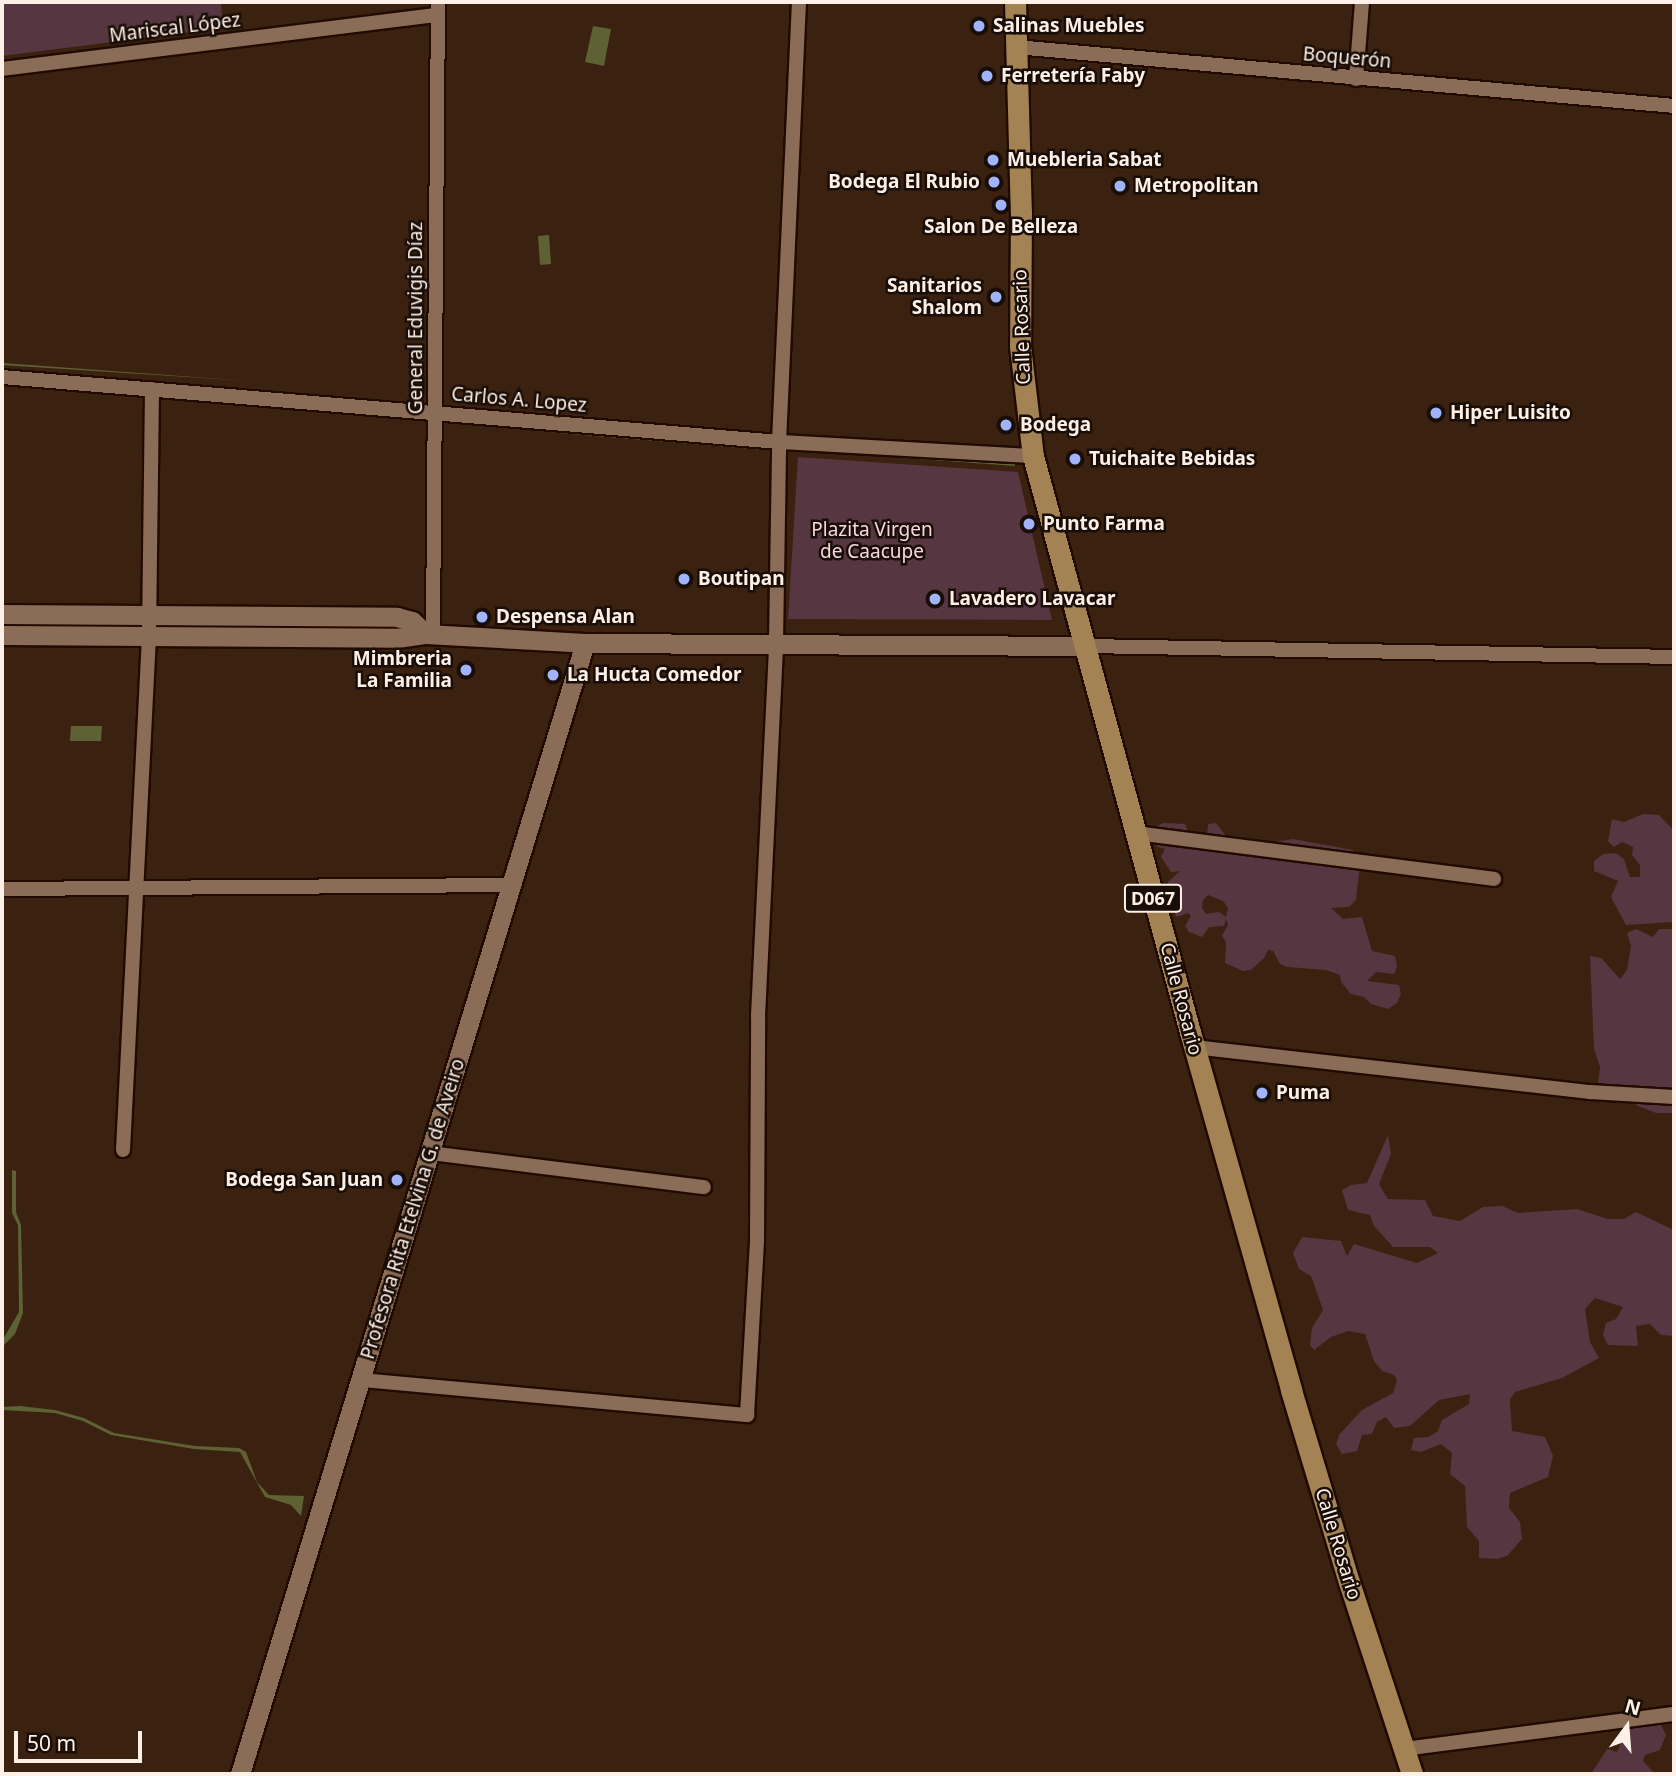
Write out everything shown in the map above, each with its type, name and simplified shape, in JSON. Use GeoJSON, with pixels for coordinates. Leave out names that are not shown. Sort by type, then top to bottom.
{"type":"FeatureCollection","features":[{"type":"Feature","properties":{"kind":"main road","name":"Calle Rosario"},"geometry":{"type":"LineString","coordinates":[[1015,2],[1021,212],[1020,346],[1033,456],[1087,646],[1194,1047],[1345,1570],[1412,1774]]}},
{"type":"Feature","properties":{"kind":"street"},"geometry":{"type":"LineString","coordinates":[[362,1380],[747,1415],[757,1239],[758,1016],[776,643],[779,442],[799,2]]}},
{"type":"Feature","properties":{"kind":"street"},"geometry":{"type":"LineString","coordinates":[[1356,79],[1362,2]]}},
{"type":"Feature","properties":{"kind":"street","name":"Mariscal López"},"geometry":{"type":"LineString","coordinates":[[2,69],[437,9]]}},
{"type":"Feature","properties":{"kind":"street","name":"General Eduvigis Díaz"},"geometry":{"type":"LineString","coordinates":[[430,634],[435,412],[437,9]]}},
{"type":"Feature","properties":{"kind":"street","name":"Boquerón"},"geometry":{"type":"LineString","coordinates":[[1016,47],[1674,106]]}},
{"type":"Feature","properties":{"kind":"street","name":"Carlos A. Lopez"},"geometry":{"type":"LineString","coordinates":[[2,377],[779,442],[1033,456]]}},
{"type":"Feature","properties":{"kind":"street"},"geometry":{"type":"LineString","coordinates":[[122,1150],[149,636],[152,388]]}},
{"type":"Feature","properties":{"kind":"street"},"geometry":{"type":"LineString","coordinates":[[2,614],[397,617],[412,621],[430,634]]}},
{"type":"Feature","properties":{"kind":"street"},"geometry":{"type":"LineString","coordinates":[[2,635],[397,638],[430,634],[585,643],[1087,646],[1674,657]]}},
{"type":"Feature","properties":{"kind":"street","name":"Profesora Rita Etelvina G. de Aveiro"},"geometry":{"type":"LineString","coordinates":[[240,1774],[585,643]]}},
{"type":"Feature","properties":{"kind":"street"},"geometry":{"type":"LineString","coordinates":[[1136,833],[1494,879]]}},
{"type":"Feature","properties":{"kind":"street"},"geometry":{"type":"LineString","coordinates":[[2,889],[509,885]]}},
{"type":"Feature","properties":{"kind":"street"},"geometry":{"type":"LineString","coordinates":[[1194,1047],[1590,1092],[1674,1097]]}},
{"type":"Feature","properties":{"kind":"street"},"geometry":{"type":"LineString","coordinates":[[430,1153],[704,1187]]}},
{"type":"Feature","properties":{"kind":"street"},"geometry":{"type":"LineString","coordinates":[[1404,1749],[1674,1714]]}},
{"type":"Feature","properties":{"kind":"green space"},"geometry":{"type":"Polygon","coordinates":[[[2,2],[221,2],[223,28],[2,56],[2,2]]]}},
{"type":"Feature","properties":{"kind":"green space","name":"Plazita Virgen de Caacupe"},"geometry":{"type":"Polygon","coordinates":[[[798,457],[1018,472],[1052,620],[788,619],[798,457]]]}},
{"type":"Feature","properties":{"kind":"green space"},"geometry":{"type":"Polygon","coordinates":[[[175,624],[401,626],[401,629],[175,624]]]}},
{"type":"Feature","properties":{"kind":"green space"},"geometry":{"type":"Polygon","coordinates":[[[1643,814],[1659,815],[1674,831],[1674,917],[1672,922],[1626,925],[1611,897],[1618,881],[1594,871],[1594,861],[1603,854],[1616,853],[1624,859],[1630,877],[1640,877],[1640,865],[1632,855],[1633,847],[1622,842],[1614,847],[1608,841],[1612,819],[1624,822],[1643,814]]]}},
{"type":"Feature","properties":{"kind":"green space"},"geometry":{"type":"Polygon","coordinates":[[[1163,823],[1185,824],[1191,838],[1203,840],[1207,835],[1208,824],[1216,823],[1232,844],[1240,845],[1253,839],[1268,843],[1293,839],[1353,850],[1360,864],[1356,900],[1349,907],[1331,908],[1343,919],[1362,917],[1372,951],[1395,956],[1397,967],[1394,974],[1376,972],[1367,981],[1399,985],[1401,994],[1397,1003],[1388,1009],[1371,1004],[1364,997],[1351,994],[1341,982],[1340,975],[1326,970],[1288,967],[1280,964],[1273,951],[1268,950],[1264,958],[1251,970],[1243,971],[1225,963],[1226,942],[1222,936],[1228,925],[1226,919],[1224,926],[1209,927],[1202,937],[1189,932],[1185,926],[1191,916],[1188,913],[1176,917],[1174,909],[1179,905],[1167,891],[1168,882],[1180,871],[1171,872],[1161,857],[1165,849],[1158,847],[1150,837],[1152,829],[1163,823]],[[1208,895],[1203,900],[1202,908],[1206,914],[1219,912],[1226,917],[1228,908],[1223,901],[1208,895]]]}},
{"type":"Feature","properties":{"kind":"green space"},"geometry":{"type":"Polygon","coordinates":[[[1636,929],[1653,937],[1659,929],[1674,929],[1674,1110],[1671,1113],[1656,1113],[1638,1106],[1620,1093],[1620,1087],[1598,1085],[1600,1067],[1594,1049],[1590,956],[1601,958],[1620,979],[1627,970],[1631,946],[1627,933],[1636,929]]]}},
{"type":"Feature","properties":{"kind":"green space"},"geometry":{"type":"Polygon","coordinates":[[[1388,1135],[1391,1154],[1379,1184],[1388,1199],[1425,1200],[1433,1216],[1460,1221],[1483,1207],[1502,1206],[1518,1213],[1577,1209],[1608,1219],[1624,1219],[1636,1212],[1674,1230],[1674,1336],[1661,1335],[1650,1324],[1636,1326],[1638,1346],[1608,1345],[1603,1335],[1606,1323],[1616,1319],[1623,1307],[1595,1298],[1585,1309],[1590,1342],[1599,1358],[1562,1378],[1515,1392],[1510,1400],[1512,1431],[1545,1437],[1553,1456],[1548,1477],[1510,1493],[1509,1508],[1520,1522],[1522,1539],[1507,1556],[1497,1559],[1479,1558],[1479,1541],[1467,1527],[1465,1486],[1450,1474],[1452,1453],[1441,1444],[1421,1452],[1411,1450],[1414,1438],[1429,1437],[1438,1431],[1442,1420],[1469,1404],[1470,1394],[1439,1400],[1410,1426],[1394,1428],[1386,1417],[1377,1422],[1372,1434],[1362,1435],[1357,1451],[1342,1454],[1336,1444],[1339,1435],[1362,1410],[1393,1393],[1397,1380],[1394,1375],[1382,1371],[1374,1361],[1365,1334],[1348,1331],[1331,1337],[1314,1350],[1310,1345],[1312,1328],[1323,1310],[1311,1276],[1299,1269],[1293,1253],[1302,1237],[1341,1241],[1347,1256],[1354,1244],[1417,1263],[1438,1253],[1430,1247],[1393,1247],[1374,1226],[1370,1215],[1348,1210],[1342,1190],[1351,1185],[1367,1183],[1388,1135]]]}},
{"type":"Feature","properties":{"kind":"green space"},"geometry":{"type":"Polygon","coordinates":[[[1660,1723],[1666,1735],[1660,1750],[1645,1755],[1643,1761],[1655,1774],[1591,1774],[1607,1749],[1617,1752],[1628,1727],[1660,1723]]]}},
{"type":"Feature","properties":{"kind":"shaded area"},"geometry":{"type":"Polygon","coordinates":[[[593,26],[611,29],[604,66],[585,62],[593,26]]]}},
{"type":"Feature","properties":{"kind":"shaded area"},"geometry":{"type":"Polygon","coordinates":[[[549,235],[551,264],[540,265],[538,236],[549,235]]]}},
{"type":"Feature","properties":{"kind":"shaded area"},"geometry":{"type":"Polygon","coordinates":[[[2,363],[249,381],[2,365],[2,363]]]}},
{"type":"Feature","properties":{"kind":"shaded area"},"geometry":{"type":"Polygon","coordinates":[[[535,431],[767,448],[766,450],[535,431]]]}},
{"type":"Feature","properties":{"kind":"shaded area"},"geometry":{"type":"Polygon","coordinates":[[[794,450],[1015,464],[1015,466],[794,450]]]}},
{"type":"Feature","properties":{"kind":"shaded area"},"geometry":{"type":"Polygon","coordinates":[[[71,726],[102,726],[101,741],[70,741],[71,726]]]}},
{"type":"Feature","properties":{"kind":"shaded area"},"geometry":{"type":"Polygon","coordinates":[[[12,1170],[16,1171],[16,1212],[21,1225],[23,1313],[15,1334],[2,1347],[2,1341],[19,1312],[18,1225],[12,1213],[12,1170]]]}},
{"type":"Feature","properties":{"kind":"shaded area"},"geometry":{"type":"Polygon","coordinates":[[[2,1407],[55,1410],[84,1418],[114,1433],[195,1446],[239,1448],[246,1452],[257,1482],[269,1495],[304,1496],[301,1516],[291,1505],[265,1497],[240,1452],[194,1449],[111,1435],[83,1421],[55,1413],[2,1410],[2,1407]]]}},
{"type":"Feature","properties":{"kind":"place","name":"Salinas Muebles"},"geometry":{"type":"Point","coordinates":[979,26]}},
{"type":"Feature","properties":{"kind":"place","name":"Ferretería Faby"},"geometry":{"type":"Point","coordinates":[987,76]}},
{"type":"Feature","properties":{"kind":"place","name":"Muebleria Sabat"},"geometry":{"type":"Point","coordinates":[993,160]}},
{"type":"Feature","properties":{"kind":"place","name":"Bodega El Rubio"},"geometry":{"type":"Point","coordinates":[994,182]}},
{"type":"Feature","properties":{"kind":"place","name":"Metropolitan"},"geometry":{"type":"Point","coordinates":[1120,186]}},
{"type":"Feature","properties":{"kind":"place","name":"Salon De Belleza"},"geometry":{"type":"Point","coordinates":[1001,205]}},
{"type":"Feature","properties":{"kind":"place","name":"Sanitarios Shalom"},"geometry":{"type":"Point","coordinates":[996,297]}},
{"type":"Feature","properties":{"kind":"place","name":"Hiper Luisito"},"geometry":{"type":"Point","coordinates":[1436,413]}},
{"type":"Feature","properties":{"kind":"place","name":"Bodega"},"geometry":{"type":"Point","coordinates":[1006,425]}},
{"type":"Feature","properties":{"kind":"place","name":"Tuichaite Bebidas"},"geometry":{"type":"Point","coordinates":[1075,459]}},
{"type":"Feature","properties":{"kind":"place","name":"Punto Farma"},"geometry":{"type":"Point","coordinates":[1029,524]}},
{"type":"Feature","properties":{"kind":"place","name":"Boutipan"},"geometry":{"type":"Point","coordinates":[684,579]}},
{"type":"Feature","properties":{"kind":"place","name":"Lavadero Lavacar"},"geometry":{"type":"Point","coordinates":[935,599]}},
{"type":"Feature","properties":{"kind":"place","name":"Despensa Alan"},"geometry":{"type":"Point","coordinates":[482,617]}},
{"type":"Feature","properties":{"kind":"place","name":"Mimbreria La Familia"},"geometry":{"type":"Point","coordinates":[466,670]}},
{"type":"Feature","properties":{"kind":"place","name":"La Hucta Comedor"},"geometry":{"type":"Point","coordinates":[553,675]}},
{"type":"Feature","properties":{"kind":"place","name":"Puma"},"geometry":{"type":"Point","coordinates":[1262,1093]}},
{"type":"Feature","properties":{"kind":"place","name":"Bodega San Juan"},"geometry":{"type":"Point","coordinates":[397,1180]}}]}
